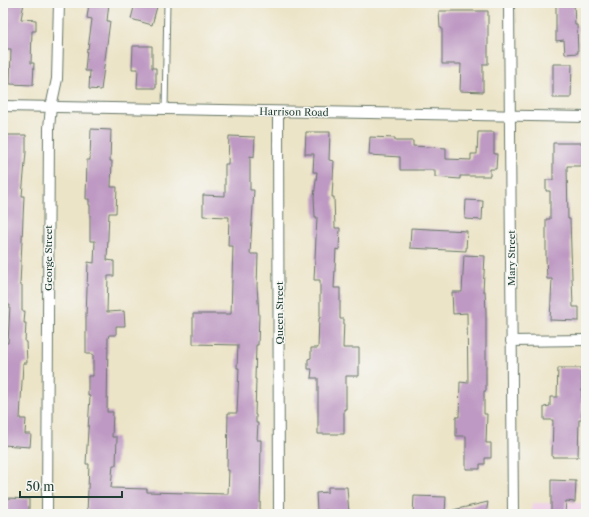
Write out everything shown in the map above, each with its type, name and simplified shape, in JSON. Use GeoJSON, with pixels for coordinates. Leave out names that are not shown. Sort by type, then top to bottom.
{"type":"FeatureCollection","features":[{"type":"Feature","properties":{"kind":"street","name":"George Street"},"geometry":{"type":"LineString","coordinates":[[47,514],[49,128],[51,107],[57,79],[59,3]]}},
{"type":"Feature","properties":{"kind":"street","name":"Mary Street"},"geometry":{"type":"LineString","coordinates":[[509,3],[513,514]]}},
{"type":"Feature","properties":{"kind":"street","name":"Harrison Road"},"geometry":{"type":"LineString","coordinates":[[3,106],[586,117]]}},
{"type":"Feature","properties":{"kind":"street","name":"Queen Street"},"geometry":{"type":"LineString","coordinates":[[278,112],[279,514]]}},
{"type":"Feature","properties":{"kind":"street"},"geometry":{"type":"LineString","coordinates":[[512,341],[586,340]]}},
{"type":"Feature","properties":{"kind":"lane"},"geometry":{"type":"LineString","coordinates":[[165,109],[167,3]]}},
{"type":"Feature","properties":{"kind":"shaded area"},"geometry":{"type":"Polygon","coordinates":[[[532,503],[586,503],[586,514],[531,514],[532,503]]]}},
{"type":"Feature","properties":{"kind":"building"},"geometry":{"type":"Polygon","coordinates":[[[3,3],[24,3],[21,19],[36,20],[36,31],[32,31],[31,63],[34,63],[33,85],[10,84],[11,49],[3,49],[3,3]]]}},
{"type":"Feature","properties":{"kind":"building"},"geometry":{"type":"Polygon","coordinates":[[[89,3],[109,3],[107,21],[110,21],[101,90],[89,89],[90,71],[85,71],[92,19],[87,18],[89,3]]]}},
{"type":"Feature","properties":{"kind":"building"},"geometry":{"type":"Polygon","coordinates":[[[135,3],[158,3],[152,25],[131,19],[135,3]]]}},
{"type":"Feature","properties":{"kind":"building"},"geometry":{"type":"Polygon","coordinates":[[[556,3],[574,3],[575,25],[577,25],[578,53],[565,54],[564,40],[556,41],[556,3]]]}},
{"type":"Feature","properties":{"kind":"building"},"geometry":{"type":"Polygon","coordinates":[[[439,11],[488,11],[488,64],[483,64],[483,92],[460,91],[461,64],[442,64],[442,28],[440,28],[439,11]]]}},
{"type":"Feature","properties":{"kind":"building"},"geometry":{"type":"Polygon","coordinates":[[[133,46],[152,46],[152,68],[156,68],[156,88],[137,88],[138,69],[132,69],[133,46]]]}},
{"type":"Feature","properties":{"kind":"building"},"geometry":{"type":"Polygon","coordinates":[[[553,64],[572,64],[571,98],[553,98],[553,64]]]}},
{"type":"Feature","properties":{"kind":"building"},"geometry":{"type":"Polygon","coordinates":[[[91,129],[111,130],[111,187],[117,187],[116,213],[109,213],[107,260],[114,261],[114,276],[108,276],[107,312],[124,311],[125,326],[116,326],[116,335],[109,335],[108,338],[107,412],[113,412],[112,437],[117,437],[116,465],[113,465],[111,488],[147,489],[147,492],[228,494],[228,413],[237,413],[239,368],[237,368],[238,345],[193,344],[193,314],[231,314],[233,246],[228,246],[229,217],[203,216],[203,195],[225,196],[225,164],[228,164],[229,136],[255,137],[254,157],[250,156],[250,190],[254,190],[250,254],[258,254],[257,286],[259,315],[258,345],[256,345],[255,415],[256,423],[258,423],[257,440],[261,440],[260,514],[87,514],[89,464],[86,464],[90,396],[88,396],[88,376],[93,376],[93,354],[86,354],[86,316],[88,262],[94,263],[95,241],[90,241],[90,205],[89,199],[86,199],[87,160],[90,160],[91,129]]]}},
{"type":"Feature","properties":{"kind":"building"},"geometry":{"type":"Polygon","coordinates":[[[306,132],[330,132],[329,160],[334,161],[332,197],[334,197],[335,228],[340,228],[339,250],[336,249],[334,288],[340,288],[340,319],[344,319],[343,348],[359,348],[359,376],[346,376],[344,434],[318,434],[318,378],[311,378],[312,369],[308,369],[308,359],[311,358],[311,348],[318,348],[320,280],[314,280],[317,217],[315,217],[314,197],[317,172],[313,172],[314,154],[305,154],[306,132]]]}},
{"type":"Feature","properties":{"kind":"building"},"geometry":{"type":"Polygon","coordinates":[[[478,132],[494,132],[494,154],[497,154],[496,169],[490,169],[490,176],[460,176],[460,179],[435,177],[435,170],[400,170],[400,157],[369,155],[370,137],[395,138],[395,141],[413,141],[413,146],[446,148],[446,159],[471,160],[471,154],[477,154],[478,132]]]}},
{"type":"Feature","properties":{"kind":"building"},"geometry":{"type":"Polygon","coordinates":[[[3,135],[26,135],[22,196],[24,196],[20,285],[22,285],[22,311],[25,311],[24,323],[26,323],[25,342],[27,363],[23,363],[20,419],[26,419],[25,434],[31,434],[30,447],[3,445],[3,343],[8,343],[10,305],[3,305],[3,135]]]}},
{"type":"Feature","properties":{"kind":"building"},"geometry":{"type":"Polygon","coordinates":[[[553,143],[583,143],[582,166],[567,166],[568,219],[570,219],[573,307],[579,307],[579,321],[550,320],[552,279],[547,279],[546,219],[550,219],[550,191],[546,191],[546,180],[553,180],[553,143]]]}},
{"type":"Feature","properties":{"kind":"building"},"geometry":{"type":"Polygon","coordinates":[[[466,200],[483,201],[482,220],[465,219],[466,200]]]}},
{"type":"Feature","properties":{"kind":"building"},"geometry":{"type":"Polygon","coordinates":[[[411,228],[467,231],[466,251],[410,248],[411,228]]]}},
{"type":"Feature","properties":{"kind":"building"},"geometry":{"type":"Polygon","coordinates":[[[464,255],[485,256],[483,291],[485,291],[486,313],[486,391],[484,391],[484,414],[487,414],[486,443],[491,443],[491,458],[485,458],[485,464],[480,464],[480,469],[466,469],[466,436],[456,436],[456,417],[459,417],[460,382],[468,383],[467,313],[453,314],[452,292],[462,292],[464,255]]]}},
{"type":"Feature","properties":{"kind":"building"},"geometry":{"type":"Polygon","coordinates":[[[558,368],[582,368],[582,420],[579,420],[578,457],[552,457],[553,420],[544,420],[544,407],[550,406],[550,397],[557,397],[558,368]]]}},
{"type":"Feature","properties":{"kind":"building"},"geometry":{"type":"Polygon","coordinates":[[[551,480],[576,481],[575,502],[566,501],[565,514],[551,514],[551,480]]]}},
{"type":"Feature","properties":{"kind":"building"},"geometry":{"type":"Polygon","coordinates":[[[328,487],[347,487],[349,514],[327,514],[327,510],[317,511],[316,493],[328,492],[328,487]]]}},
{"type":"Feature","properties":{"kind":"building"},"geometry":{"type":"Polygon","coordinates":[[[414,496],[446,497],[445,513],[413,514],[414,496]]]}},
{"type":"Feature","properties":{"kind":"building"},"geometry":{"type":"Polygon","coordinates":[[[8,498],[29,499],[29,514],[7,514],[8,498]]]}},
{"type":"Feature","properties":{"kind":"building"},"geometry":{"type":"Polygon","coordinates":[[[488,502],[486,514],[454,514],[453,510],[488,502]]]}}]}
